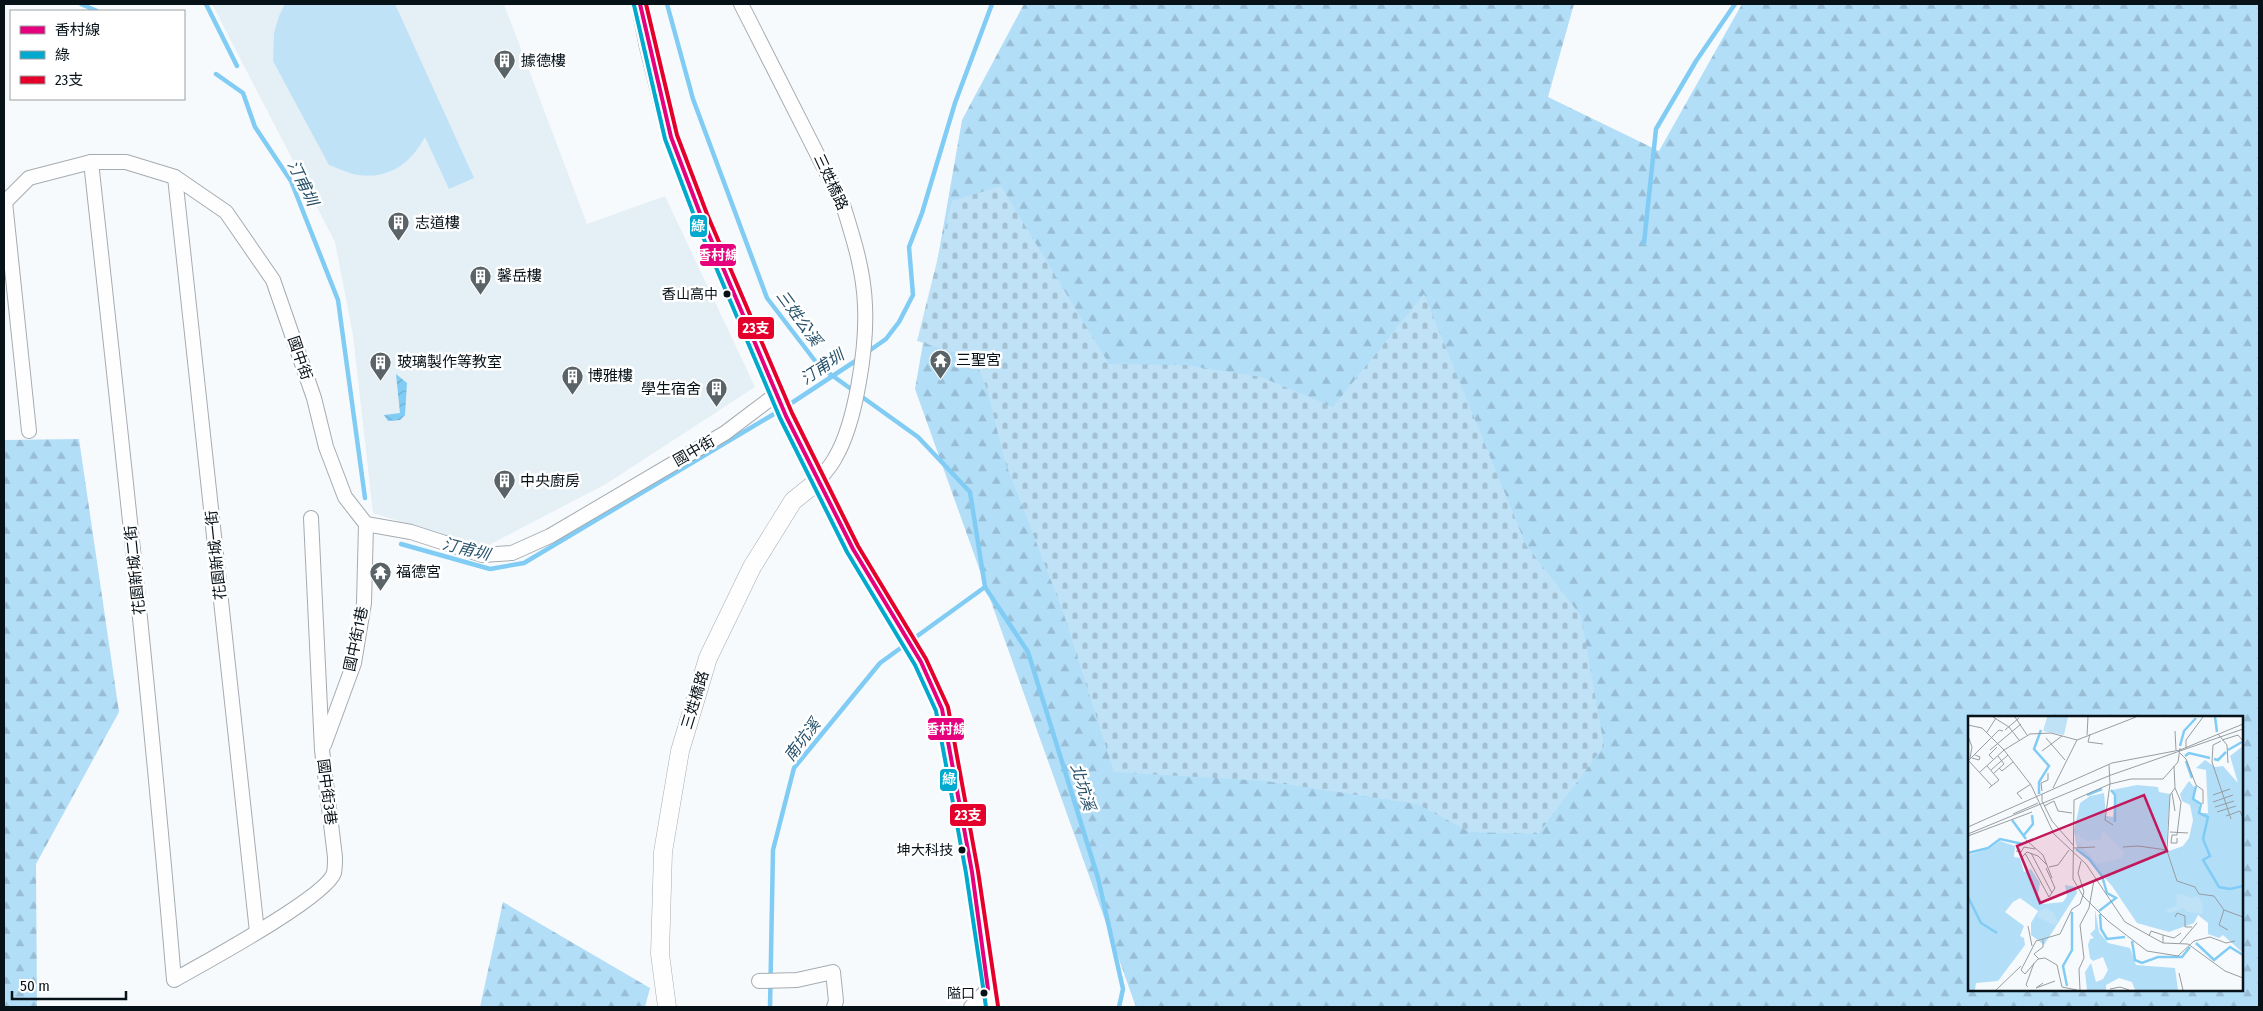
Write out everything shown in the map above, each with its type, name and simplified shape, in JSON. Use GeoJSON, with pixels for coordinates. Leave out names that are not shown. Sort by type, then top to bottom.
{"type":"FeatureCollection","features":[{"type":"Feature","properties":{"kind":"street"},"geometry":{"type":"LineString","coordinates":[[640,4],[648,45],[671,137],[701,216],[778,393],[786,416],[852,549],[921,662],[942,709],[972,872],[992,1007]]}},
{"type":"Feature","properties":{"kind":"street","name":"三姓橋路"},"geometry":{"type":"LineString","coordinates":[[667,1007],[660,954],[663,852],[680,752],[708,658],[752,567],[793,501],[819,480],[835,458],[846,432],[861,376],[865,306],[859,265],[848,220],[839,197],[741,4]]}},
{"type":"Feature","properties":{"kind":"street","name":"國中街"},"geometry":{"type":"LineString","coordinates":[[29,431],[5,202],[29,178],[91,162],[126,162],[175,177],[226,212],[273,280],[314,398],[326,448],[345,497],[366,524],[410,532],[482,555],[512,553],[550,536],[725,433],[778,393]]}},
{"type":"Feature","properties":{"kind":"street","name":"花園新城二街"},"geometry":{"type":"LineString","coordinates":[[91,162],[151,727],[174,980]]}},
{"type":"Feature","properties":{"kind":"street","name":"花園新城一街"},"geometry":{"type":"LineString","coordinates":[[175,177],[257,932]]}},
{"type":"Feature","properties":{"kind":"street","name":"國中街3巷"},"geometry":{"type":"LineString","coordinates":[[174,980],[257,932],[323,887],[334,873],[335,858],[322,750],[311,518]]}},
{"type":"Feature","properties":{"kind":"street","name":"國中街1巷"},"geometry":{"type":"LineString","coordinates":[[322,750],[354,663],[364,603],[366,524]]}},
{"type":"Feature","properties":{"kind":"street"},"geometry":{"type":"LineString","coordinates":[[759,981],[797,980],[834,972],[836,1001],[834,1007]]}},
{"type":"Feature","properties":{"kind":"street"},"geometry":{"type":"LineString","coordinates":[[971,1007],[988,989]]}},
{"type":"Feature","properties":{"kind":"shaded area","name":"香山高中"},"geometry":{"type":"Polygon","coordinates":[[[212,4],[504,4],[587,224],[665,196],[755,387],[606,484],[483,548],[373,513],[353,335],[335,242],[212,4]]]}},
{"type":"Feature","properties":{"kind":"green space"},"geometry":{"type":"Polygon","coordinates":[[[285,4],[395,4],[474,178],[449,189],[425,137],[406,162],[390,172],[370,176],[347,172],[329,165],[273,61],[274,33],[285,4]]]}},
{"type":"Feature","properties":{"kind":"green space"},"geometry":{"type":"Polygon","coordinates":[[[1024,4],[1574,4],[1548,97],[1659,151],[1742,4],[2259,4],[2259,1007],[1136,1007],[915,389],[962,120],[1024,4]]]}},
{"type":"Feature","properties":{"kind":"green space"},"geometry":{"type":"Polygon","coordinates":[[[1001,186],[1109,364],[1186,365],[1261,377],[1333,407],[1424,294],[1526,545],[1581,616],[1604,746],[1538,834],[1470,832],[1417,804],[1265,781],[1114,772],[1062,609],[1004,459],[988,392],[975,359],[917,341],[952,201],[1001,186]]]}},
{"type":"Feature","properties":{"kind":"green space"},"geometry":{"type":"Polygon","coordinates":[[[79,439],[119,712],[36,864],[37,1007],[4,1007],[4,440],[79,439]]]}},
{"type":"Feature","properties":{"kind":"green space"},"geometry":{"type":"Polygon","coordinates":[[[503,902],[650,988],[645,1007],[480,1007],[503,902]]]}},
{"type":"Feature","properties":{"kind":"water"},"geometry":{"type":"Polygon","coordinates":[[[396,374],[407,383],[405,415],[400,420],[388,421],[384,415],[400,413],[396,374]]]}},
{"type":"Feature","properties":{"kind":"waterway","name":"汀甫圳"},"geometry":{"type":"LineString","coordinates":[[81,4],[95,10]]}},
{"type":"Feature","properties":{"kind":"waterway"},"geometry":{"type":"LineString","coordinates":[[206,4],[237,66]]}},
{"type":"Feature","properties":{"kind":"waterway","name":"三姓公溪"},"geometry":{"type":"LineString","coordinates":[[667,4],[693,99],[767,298],[819,366],[918,437],[970,492],[985,587],[1028,652],[1098,878],[1123,989],[1119,1007]]}},
{"type":"Feature","properties":{"kind":"waterway","name":"汀甫圳"},"geometry":{"type":"LineString","coordinates":[[866,353],[886,339],[899,322],[913,295],[909,247],[922,213],[955,103],[992,4]]}},
{"type":"Feature","properties":{"kind":"waterway"},"geometry":{"type":"LineString","coordinates":[[1644,243],[1656,129],[1696,61],[1735,4]]}},
{"type":"Feature","properties":{"kind":"waterway","name":"汀甫圳"},"geometry":{"type":"LineString","coordinates":[[216,74],[243,93],[255,127],[291,181],[338,300],[365,498]]}},
{"type":"Feature","properties":{"kind":"waterway","name":"汀甫圳"},"geometry":{"type":"LineString","coordinates":[[787,406],[860,358]]}},
{"type":"Feature","properties":{"kind":"waterway","name":"汀甫圳"},"geometry":{"type":"LineString","coordinates":[[401,544],[490,569],[524,563],[779,411]]}},
{"type":"Feature","properties":{"kind":"waterway","name":"南坑溪"},"geometry":{"type":"LineString","coordinates":[[770,1007],[773,850],[794,768],[880,663],[985,587]]}},
{"type":"Feature","properties":{"kind":"transit line","name":"香村線"},"geometry":{"type":"LineString","coordinates":[[640,4],[671,137],[701,216],[786,416],[853,549],[921,662],[942,709],[972,872],[988,989]]}},
{"type":"Feature","properties":{"kind":"transit line","name":"23支"},"geometry":{"type":"LineString","coordinates":[[646,4],[677,135],[707,214],[792,413],[858,546],[926,659],[948,707],[978,871],[998,1006]]}},
{"type":"Feature","properties":{"kind":"transit line","name":"綠"},"geometry":{"type":"LineString","coordinates":[[634,5],[665,139],[695,218],[780,418],[847,552],[915,665],[936,711],[966,873],[986,1007]]}},
{"type":"Feature","properties":{"kind":"place","name":"據德樓"},"geometry":{"type":"Point","coordinates":[505,80]}},
{"type":"Feature","properties":{"kind":"place","name":"志道樓"},"geometry":{"type":"Point","coordinates":[399,242]}},
{"type":"Feature","properties":{"kind":"place","name":"香山高中"},"geometry":{"type":"Point","coordinates":[727,294]}},
{"type":"Feature","properties":{"kind":"place","name":"馨岳樓"},"geometry":{"type":"Point","coordinates":[481,295]}},
{"type":"Feature","properties":{"kind":"place","name":"三聖宮"},"geometry":{"type":"Point","coordinates":[940,379]}},
{"type":"Feature","properties":{"kind":"place","name":"玻璃製作等教室"},"geometry":{"type":"Point","coordinates":[381,381]}},
{"type":"Feature","properties":{"kind":"place","name":"博雅樓"},"geometry":{"type":"Point","coordinates":[572,395]}},
{"type":"Feature","properties":{"kind":"place","name":"學生宿舍"},"geometry":{"type":"Point","coordinates":[717,408]}},
{"type":"Feature","properties":{"kind":"place","name":"中央廚房"},"geometry":{"type":"Point","coordinates":[504,500]}},
{"type":"Feature","properties":{"kind":"place","name":"福德宮"},"geometry":{"type":"Point","coordinates":[380,591]}},
{"type":"Feature","properties":{"kind":"place","name":"坤大科技"},"geometry":{"type":"Point","coordinates":[962,850]}},
{"type":"Feature","properties":{"kind":"place","name":"隘口"},"geometry":{"type":"Point","coordinates":[984,993]}},
{"type":"Feature","properties":{"kind":"water label","name":"北坑溪"},"geometry":{"type":"Point","coordinates":[1083,787]}}]}
